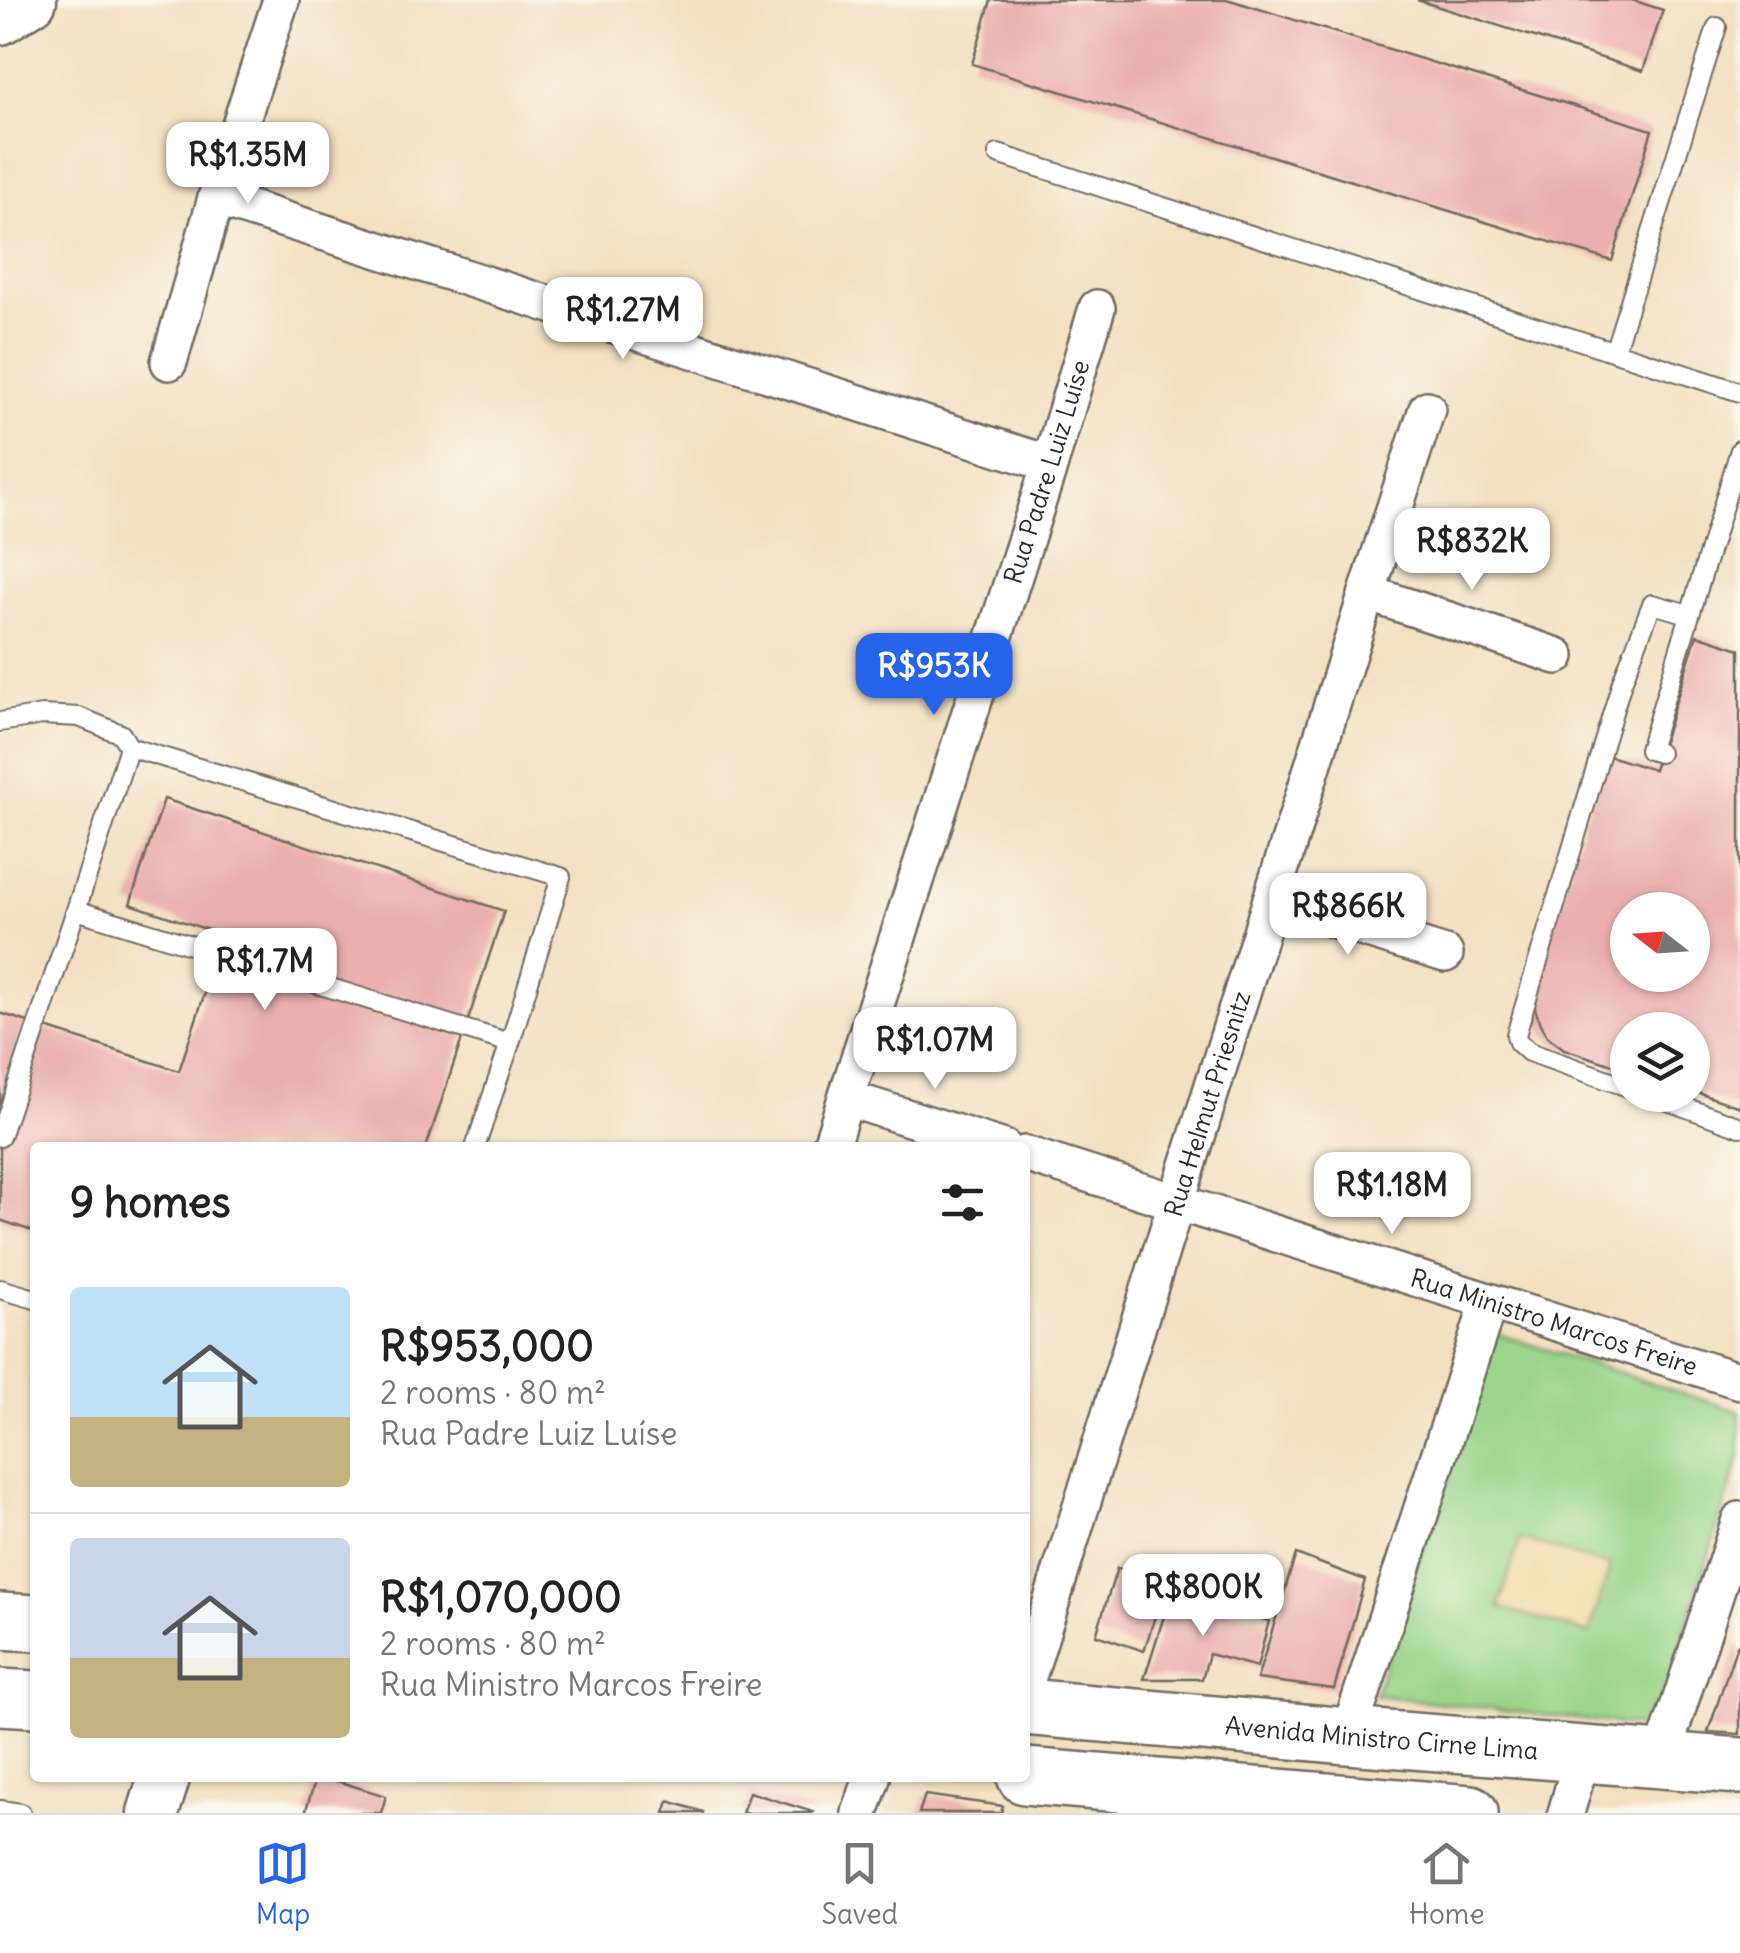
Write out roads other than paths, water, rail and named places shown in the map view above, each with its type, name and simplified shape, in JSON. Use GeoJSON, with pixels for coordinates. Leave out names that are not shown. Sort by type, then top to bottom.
{"type":"FeatureCollection","features":[{"type":"Feature","properties":{"kind":"main road"},"geometry":{"type":"LineString","coordinates":[[0,1621],[30,1624]]}},
{"type":"Feature","properties":{"kind":"main road"},"geometry":{"type":"LineString","coordinates":[[0,1697],[30,1700]]}},
{"type":"Feature","properties":{"kind":"main road","name":"Avenida Ministro Cirne Lima"},"geometry":{"type":"LineString","coordinates":[[1030,1707],[1740,1766]]}},
{"type":"Feature","properties":{"kind":"main road"},"geometry":{"type":"LineString","coordinates":[[1030,1776],[1470,1813]]}},
{"type":"Feature","properties":{"kind":"street"},"geometry":{"type":"LineString","coordinates":[[0,18],[30,0]]}},
{"type":"Feature","properties":{"kind":"street"},"geometry":{"type":"LineString","coordinates":[[169,362],[268,17],[281,0]]}},
{"type":"Feature","properties":{"kind":"street"},"geometry":{"type":"LineString","coordinates":[[216,198],[1050,464]]}},
{"type":"Feature","properties":{"kind":"street","name":"Rua Padre Luiz Luíse"},"geometry":{"type":"LineString","coordinates":[[832,1142],[1098,308]]}},
{"type":"Feature","properties":{"kind":"street","name":"Rua Helmut Priesnitz"},"geometry":{"type":"LineString","coordinates":[[1030,1670],[1427,408]]}},
{"type":"Feature","properties":{"kind":"street"},"geometry":{"type":"LineString","coordinates":[[1367,593],[1557,656]]}},
{"type":"Feature","properties":{"kind":"street"},"geometry":{"type":"LineString","coordinates":[[1271,900],[1444,954]]}},
{"type":"Feature","properties":{"kind":"street"},"geometry":{"type":"LineString","coordinates":[[846,1098],[985,1142]]}},
{"type":"Feature","properties":{"kind":"street","name":"Rua Ministro Marcos Freire"},"geometry":{"type":"LineString","coordinates":[[1030,1156],[1740,1381]]}},
{"type":"Feature","properties":{"kind":"street"},"geometry":{"type":"LineString","coordinates":[[1348,1736],[1488,1302]]}},
{"type":"Feature","properties":{"kind":"street"},"geometry":{"type":"LineString","coordinates":[[1660,1759],[1740,1520]]}},
{"type":"Feature","properties":{"kind":"street"},"geometry":{"type":"LineString","coordinates":[[1566,1813],[1584,1753]]}},
{"type":"Feature","properties":{"kind":"street"},"geometry":{"type":"LineString","coordinates":[[153,1813],[163,1782]]}},
{"type":"Feature","properties":{"kind":"street"},"geometry":{"type":"LineString","coordinates":[[860,1813],[871,1782]]}},
{"type":"Feature","properties":{"kind":"lane"},"geometry":{"type":"LineString","coordinates":[[1614,352],[1717,27]]}},
{"type":"Feature","properties":{"kind":"lane"},"geometry":{"type":"LineString","coordinates":[[998,154],[1740,392]]}},
{"type":"Feature","properties":{"kind":"lane"},"geometry":{"type":"LineString","coordinates":[[1659,753],[1649,750],[1740,450]]}},
{"type":"Feature","properties":{"kind":"lane"},"geometry":{"type":"LineString","coordinates":[[1610,1081],[1529,1052],[1516,1035],[1622,682],[1652,604],[1689,614]]}},
{"type":"Feature","properties":{"kind":"lane"},"geometry":{"type":"LineString","coordinates":[[0,722],[42,715],[79,717],[122,734],[128,747],[0,1137]]}},
{"type":"Feature","properties":{"kind":"lane"},"geometry":{"type":"LineString","coordinates":[[128,747],[560,877],[476,1142]]}},
{"type":"Feature","properties":{"kind":"lane"},"geometry":{"type":"LineString","coordinates":[[76,910],[510,1043]]}},
{"type":"Feature","properties":{"kind":"lane"},"geometry":{"type":"LineString","coordinates":[[1700,1112],[1740,1126]]}},
{"type":"Feature","properties":{"kind":"lane"},"geometry":{"type":"LineString","coordinates":[[0,1288],[30,1297]]}},
{"type":"Feature","properties":{"kind":"lane"},"geometry":{"type":"LineString","coordinates":[[0,1810],[21,1813]]}}]}
